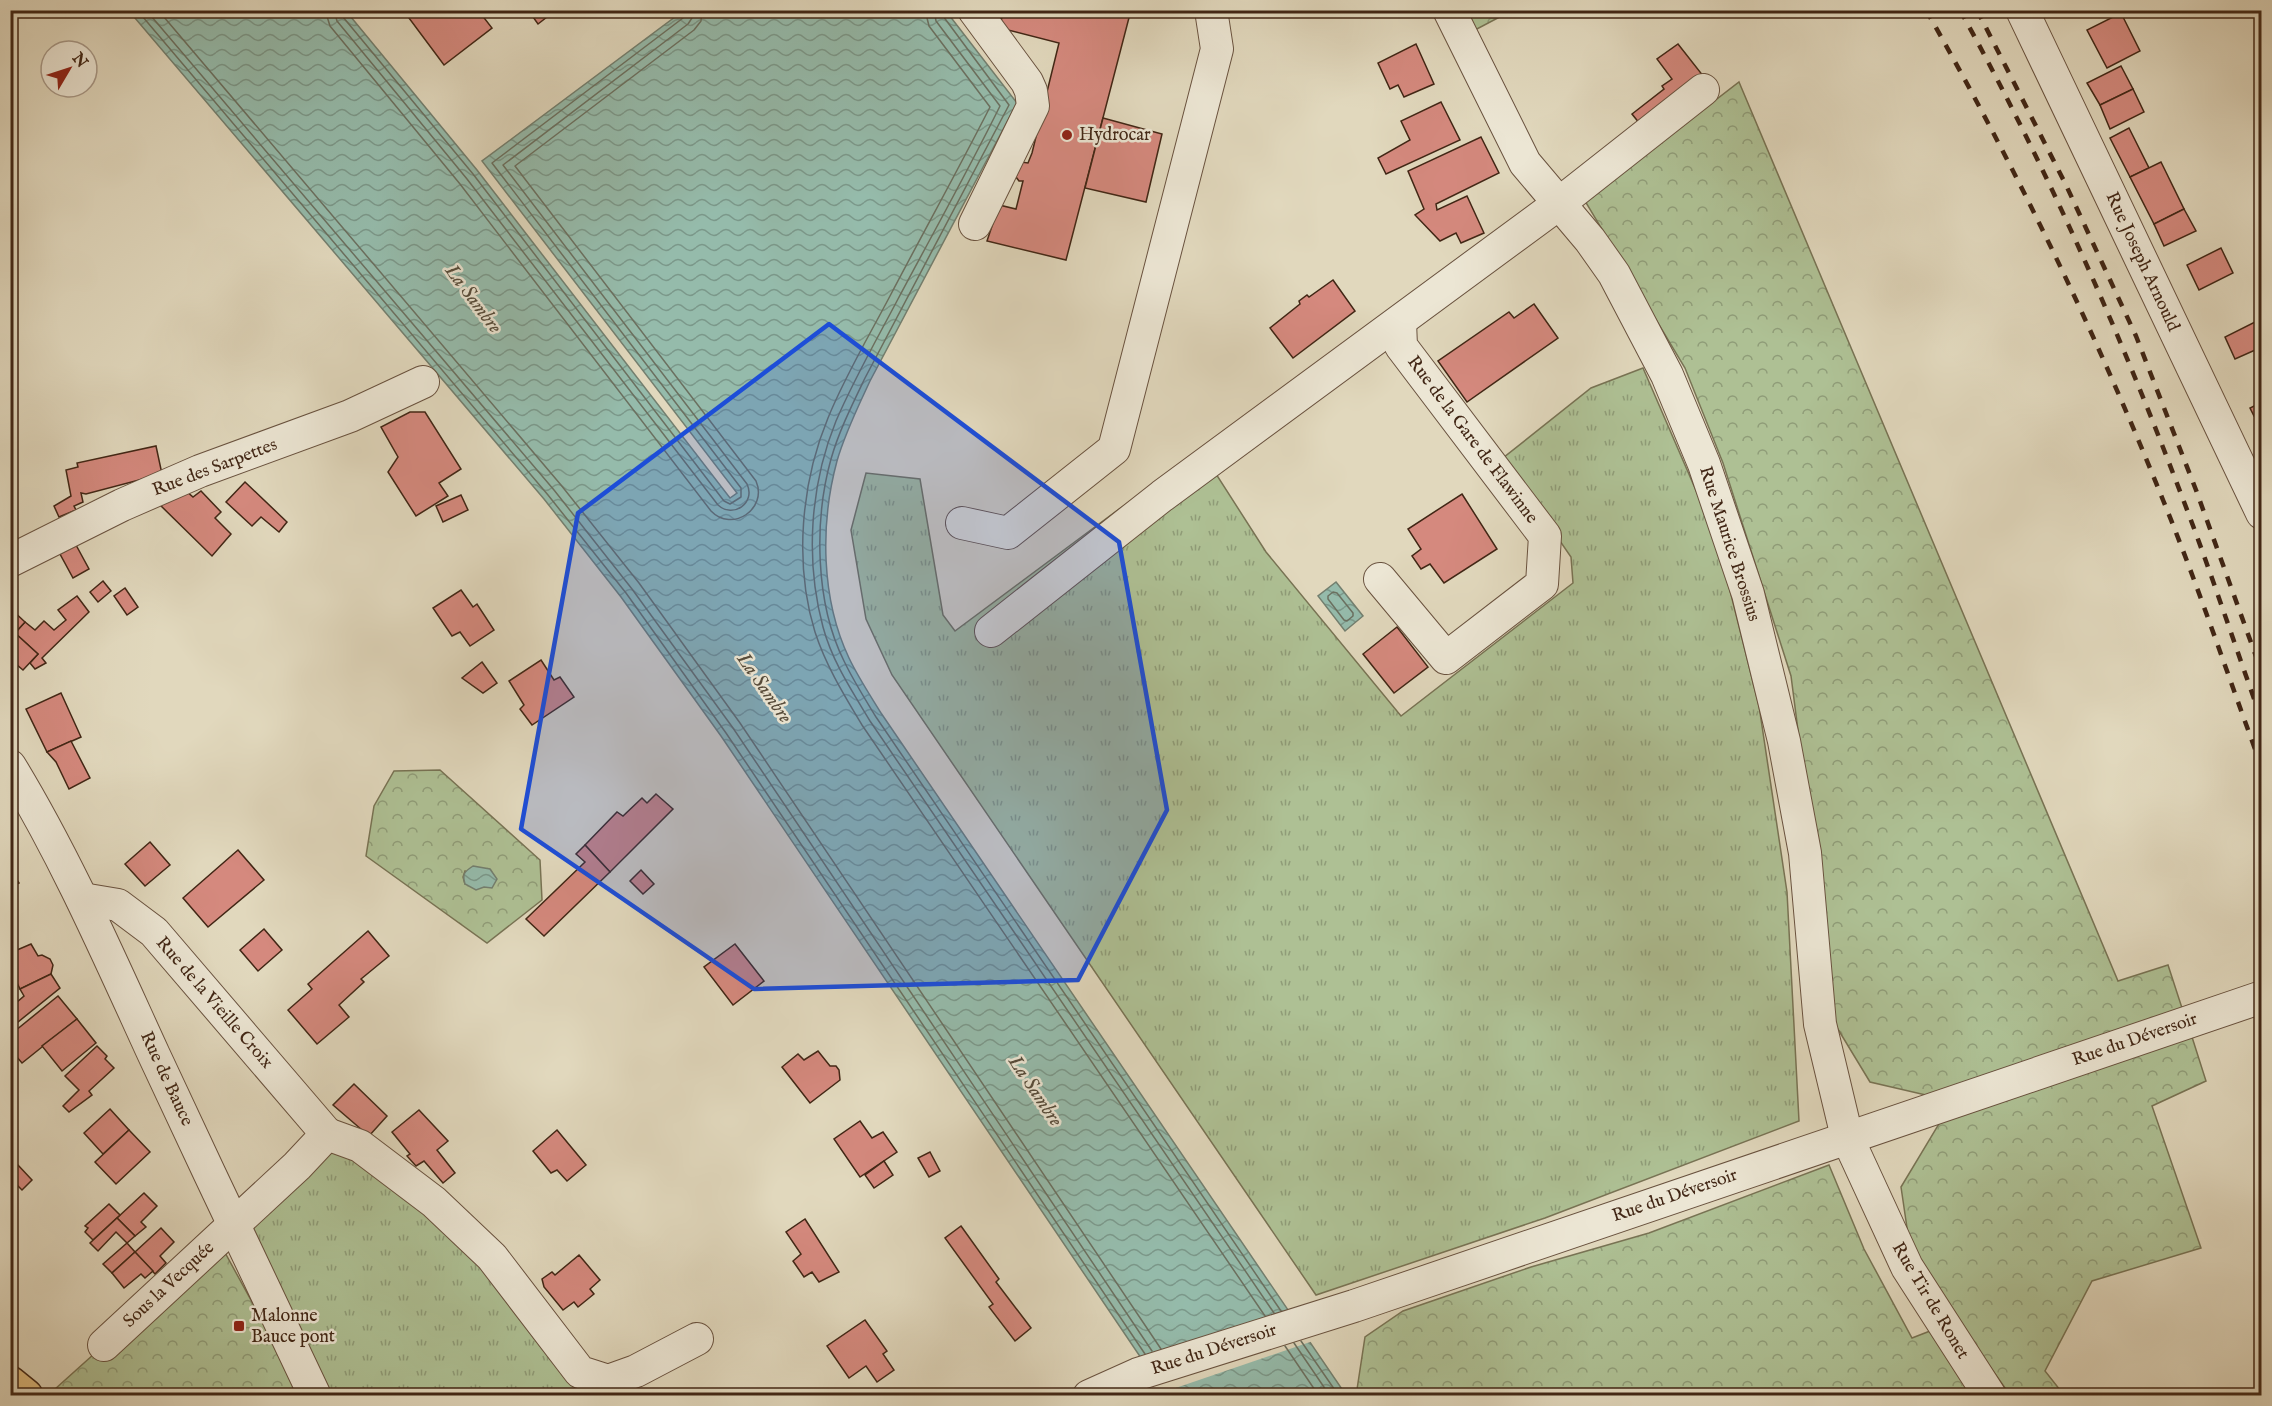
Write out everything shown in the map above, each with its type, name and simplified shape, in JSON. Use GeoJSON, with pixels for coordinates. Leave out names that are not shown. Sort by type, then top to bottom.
{"type":"FeatureCollection","features":[{"type":"Feature","properties":{"kind":"main road"},"geometry":{"type":"LineString","coordinates":[[10,1383],[26,1395]]}},
{"type":"Feature","properties":{"kind":"street"},"geometry":{"type":"LineString","coordinates":[[974,10],[1027,82],[1033,106],[975,224]]}},
{"type":"Feature","properties":{"kind":"street"},"geometry":{"type":"LineString","coordinates":[[962,523],[1008,534],[1114,449],[1217,49],[1211,10]]}},
{"type":"Feature","properties":{"kind":"street","name":"Rue Maurice Brossius"},"geometry":{"type":"LineString","coordinates":[[1449,10],[1525,163],[1557,205],[1590,240],[1614,274],[1667,375],[1704,464],[1748,594],[1786,752],[1805,853],[1820,1024],[1847,1137]]}},
{"type":"Feature","properties":{"kind":"street","name":"Rue Joseph Arnould"},"geometry":{"type":"LineString","coordinates":[[2022,10],[2262,513]]}},
{"type":"Feature","properties":{"kind":"street"},"geometry":{"type":"LineString","coordinates":[[991,631],[1162,496],[1557,205],[1703,90]]}},
{"type":"Feature","properties":{"kind":"street","name":"Rue de la Gare de Flawinne"},"geometry":{"type":"LineString","coordinates":[[1380,579],[1446,658],[1542,584],[1545,536],[1401,346],[1400,322]]}},
{"type":"Feature","properties":{"kind":"street","name":"Rue des Sarpettes"},"geometry":{"type":"LineString","coordinates":[[10,561],[122,505],[200,471],[350,416],[423,382]]}},
{"type":"Feature","properties":{"kind":"street","name":"Rue de Bauce"},"geometry":{"type":"LineString","coordinates":[[10,766],[39,814],[82,899],[315,1395]]}},
{"type":"Feature","properties":{"kind":"street","name":"Rue de la Vieille Croix"},"geometry":{"type":"LineString","coordinates":[[82,899],[118,905],[154,932],[327,1134],[360,1146],[434,1202],[492,1257],[580,1372],[608,1381],[636,1371],[697,1339]]}},
{"type":"Feature","properties":{"kind":"street","name":"Rue du Déversoir"},"geometry":{"type":"LineString","coordinates":[[1096,1393],[1138,1374],[1354,1306],[2262,997]]}},
{"type":"Feature","properties":{"kind":"street"},"geometry":{"type":"LineString","coordinates":[[233,1224],[297,1166],[327,1134]]}},
{"type":"Feature","properties":{"kind":"street","name":"Rue Tir de Ronet"},"geometry":{"type":"LineString","coordinates":[[1847,1137],[1906,1267],[1990,1395]]}},
{"type":"Feature","properties":{"kind":"street","name":"Sous la Vecquée"},"geometry":{"type":"LineString","coordinates":[[105,1346],[233,1224]]}},
{"type":"Feature","properties":{"kind":"highlighted area"},"geometry":{"type":"Polygon","coordinates":[[[829,324],[1119,542],[1167,810],[1078,980],[754,989],[521,829],[578,513],[829,324]]]}},
{"type":"Feature","properties":{"kind":"green space"},"geometry":{"type":"Polygon","coordinates":[[[1464,11],[1511,11],[1475,30],[1464,11]]]}},
{"type":"Feature","properties":{"kind":"green space"},"geometry":{"type":"Polygon","coordinates":[[[1739,82],[2118,981],[2168,965],[2182,1008],[1930,1096],[1870,1082],[1836,1026],[1791,676],[1723,463],[1685,368],[1585,201],[1739,82]]]}},
{"type":"Feature","properties":{"kind":"green space"},"geometry":{"type":"Polygon","coordinates":[[[1643,368],[1717,539],[1759,706],[1787,892],[1799,1121],[1545,1218],[1316,1295],[892,675],[866,619],[851,530],[866,473],[920,479],[943,615],[955,631],[1119,509],[1202,452],[1266,552],[1401,716],[1573,583],[1571,557],[1503,458],[1591,388],[1643,368]]]}},
{"type":"Feature","properties":{"kind":"green space"},"geometry":{"type":"Polygon","coordinates":[[[440,770],[540,860],[542,900],[487,943],[366,856],[374,806],[394,771],[440,770]],[[465,871],[463,877],[465,884],[492,887],[465,871]]]}},
{"type":"Feature","properties":{"kind":"green space"},"geometry":{"type":"Polygon","coordinates":[[[2192,1037],[2206,1081],[2152,1106],[2201,1248],[2092,1281],[2045,1371],[2064,1395],[2010,1395],[1911,1255],[1901,1187],[1940,1122],[2192,1037]]]}},
{"type":"Feature","properties":{"kind":"green space"},"geometry":{"type":"Polygon","coordinates":[[[327,1134],[360,1146],[608,1381],[619,1395],[317,1395],[233,1225],[327,1134]]]}},
{"type":"Feature","properties":{"kind":"green space"},"geometry":{"type":"Polygon","coordinates":[[[1829,1165],[1864,1249],[1912,1338],[1943,1326],[1990,1396],[1356,1396],[1365,1337],[1403,1311],[1531,1267],[1649,1233],[1829,1165]]]}},
{"type":"Feature","properties":{"kind":"green space"},"geometry":{"type":"Polygon","coordinates":[[[223,1249],[303,1395],[61,1396],[54,1390],[104,1345],[223,1249]]]}},
{"type":"Feature","properties":{"kind":"water","name":"La Sambre"},"geometry":{"type":"Polygon","coordinates":[[[129,11],[346,11],[477,170],[730,498],[737,493],[482,161],[683,11],[946,11],[1017,103],[870,381],[840,451],[831,485],[826,535],[828,586],[833,611],[853,665],[881,713],[1346,1395],[1166,1395],[721,736],[621,597],[544,499],[129,11]]]}},
{"type":"Feature","properties":{"kind":"water"},"geometry":{"type":"Polygon","coordinates":[[[1336,582],[1363,616],[1345,631],[1318,596],[1336,582]]]}},
{"type":"Feature","properties":{"kind":"water"},"geometry":{"type":"Polygon","coordinates":[[[473,866],[490,869],[497,879],[492,888],[484,887],[476,890],[465,884],[464,874],[473,866]]]}},
{"type":"Feature","properties":{"kind":"pier"},"geometry":{"type":"Polygon","coordinates":[[[1291,1309],[1313,1341],[1161,1393],[1139,1361],[1291,1309]]]}},
{"type":"Feature","properties":{"kind":"building"},"geometry":{"type":"Polygon","coordinates":[[[403,10],[478,10],[492,28],[444,65],[403,10]]]}},
{"type":"Feature","properties":{"kind":"building"},"geometry":{"type":"Polygon","coordinates":[[[528,10],[556,10],[538,24],[528,10]]]}},
{"type":"Feature","properties":{"kind":"building","name":"Hydrocar"},"geometry":{"type":"Polygon","coordinates":[[[1003,10],[1131,10],[1066,260],[987,241],[999,205],[1016,209],[1023,181],[1019,181],[1016,177],[1021,162],[1028,163],[1032,153],[1059,43],[1000,28],[1003,10]]]}},
{"type":"Feature","properties":{"kind":"building"},"geometry":{"type":"Polygon","coordinates":[[[2121,13],[2140,51],[2107,68],[2087,30],[2121,13]]]}},
{"type":"Feature","properties":{"kind":"building"},"geometry":{"type":"Polygon","coordinates":[[[1416,44],[1434,84],[1404,97],[1398,85],[1390,89],[1378,63],[1416,44]]]}},
{"type":"Feature","properties":{"kind":"building"},"geometry":{"type":"Polygon","coordinates":[[[1678,44],[1704,77],[1640,124],[1632,114],[1664,89],[1662,86],[1672,79],[1657,59],[1678,44]]]}},
{"type":"Feature","properties":{"kind":"building"},"geometry":{"type":"Polygon","coordinates":[[[2121,66],[2133,89],[2100,105],[2087,83],[2121,66]]]}},
{"type":"Feature","properties":{"kind":"building"},"geometry":{"type":"Polygon","coordinates":[[[2133,89],[2144,112],[2110,129],[2100,105],[2133,89]]]}},
{"type":"Feature","properties":{"kind":"building"},"geometry":{"type":"Polygon","coordinates":[[[1441,102],[1460,140],[1386,174],[1378,158],[1410,140],[1401,121],[1441,102]]]}},
{"type":"Feature","properties":{"kind":"building"},"geometry":{"type":"Polygon","coordinates":[[[1103,118],[1162,134],[1146,202],[1085,188],[1103,118]]]}},
{"type":"Feature","properties":{"kind":"building"},"geometry":{"type":"Polygon","coordinates":[[[2129,128],[2149,168],[2130,177],[2110,138],[2129,128]]]}},
{"type":"Feature","properties":{"kind":"building"},"geometry":{"type":"Polygon","coordinates":[[[1481,137],[1499,173],[1436,204],[1437,210],[1467,196],[1484,233],[1461,243],[1456,233],[1440,241],[1415,215],[1424,209],[1408,171],[1481,137]]]}},
{"type":"Feature","properties":{"kind":"building"},"geometry":{"type":"Polygon","coordinates":[[[2161,162],[2184,209],[2154,224],[2130,177],[2161,162]]]}},
{"type":"Feature","properties":{"kind":"building"},"geometry":{"type":"Polygon","coordinates":[[[2184,209],[2196,231],[2164,246],[2154,224],[2184,209]]]}},
{"type":"Feature","properties":{"kind":"building"},"geometry":{"type":"Polygon","coordinates":[[[2221,248],[2233,273],[2199,290],[2187,265],[2221,248]]]}},
{"type":"Feature","properties":{"kind":"building"},"geometry":{"type":"Polygon","coordinates":[[[1333,280],[1355,311],[1293,358],[1270,328],[1300,304],[1299,301],[1307,295],[1309,297],[1333,280]]]}},
{"type":"Feature","properties":{"kind":"building"},"geometry":{"type":"Polygon","coordinates":[[[1534,304],[1558,338],[1467,402],[1438,361],[1509,312],[1514,318],[1534,304]]]}},
{"type":"Feature","properties":{"kind":"building"},"geometry":{"type":"Polygon","coordinates":[[[2255,322],[2262,335],[2262,347],[2235,359],[2225,337],[2255,322]]]}},
{"type":"Feature","properties":{"kind":"building"},"geometry":{"type":"Polygon","coordinates":[[[2262,402],[2262,419],[2259,414],[2254,416],[2250,408],[2262,402]]]}},
{"type":"Feature","properties":{"kind":"building"},"geometry":{"type":"Polygon","coordinates":[[[410,412],[425,412],[461,469],[439,483],[448,496],[416,516],[388,472],[398,457],[381,427],[410,412]]]}},
{"type":"Feature","properties":{"kind":"building"},"geometry":{"type":"Polygon","coordinates":[[[156,446],[162,474],[86,494],[81,493],[83,502],[74,506],[76,510],[59,517],[54,506],[71,496],[66,470],[78,467],[77,463],[156,446]]]}},
{"type":"Feature","properties":{"kind":"building"},"geometry":{"type":"Polygon","coordinates":[[[245,482],[287,522],[279,532],[261,517],[252,526],[226,502],[245,482]]]}},
{"type":"Feature","properties":{"kind":"building"},"geometry":{"type":"Polygon","coordinates":[[[185,490],[193,497],[201,491],[221,512],[215,518],[231,534],[212,556],[157,502],[185,490]]]}},
{"type":"Feature","properties":{"kind":"building"},"geometry":{"type":"Polygon","coordinates":[[[1462,494],[1497,549],[1444,583],[1430,564],[1421,569],[1412,556],[1421,549],[1408,529],[1462,494]]]}},
{"type":"Feature","properties":{"kind":"building"},"geometry":{"type":"Polygon","coordinates":[[[461,495],[468,510],[443,522],[436,506],[461,495]]]}},
{"type":"Feature","properties":{"kind":"building"},"geometry":{"type":"Polygon","coordinates":[[[76,545],[89,569],[73,578],[60,554],[76,545]]]}},
{"type":"Feature","properties":{"kind":"building"},"geometry":{"type":"Polygon","coordinates":[[[103,581],[111,591],[98,602],[90,592],[103,581]]]}},
{"type":"Feature","properties":{"kind":"building"},"geometry":{"type":"Polygon","coordinates":[[[125,588],[138,607],[127,615],[114,596],[125,588]]]}},
{"type":"Feature","properties":{"kind":"building"},"geometry":{"type":"Polygon","coordinates":[[[461,590],[473,607],[477,604],[494,630],[470,646],[460,632],[452,636],[433,608],[461,590]]]}},
{"type":"Feature","properties":{"kind":"building"},"geometry":{"type":"Polygon","coordinates":[[[77,596],[89,612],[42,658],[46,663],[35,669],[30,663],[38,654],[15,633],[25,622],[35,630],[44,621],[54,630],[66,620],[58,610],[77,596]]]}},
{"type":"Feature","properties":{"kind":"building"},"geometry":{"type":"Polygon","coordinates":[[[10,608],[25,622],[15,633],[38,654],[23,670],[10,659],[10,608]]]}},
{"type":"Feature","properties":{"kind":"building"},"geometry":{"type":"Polygon","coordinates":[[[1397,627],[1428,667],[1394,693],[1363,654],[1397,627]]]}},
{"type":"Feature","properties":{"kind":"building"},"geometry":{"type":"Polygon","coordinates":[[[541,660],[554,680],[560,677],[574,697],[532,725],[520,709],[524,705],[509,681],[541,660]]]}},
{"type":"Feature","properties":{"kind":"building"},"geometry":{"type":"Polygon","coordinates":[[[482,662],[497,683],[483,693],[462,678],[482,662]]]}},
{"type":"Feature","properties":{"kind":"building"},"geometry":{"type":"Polygon","coordinates":[[[61,693],[81,737],[47,752],[26,709],[61,693]]]}},
{"type":"Feature","properties":{"kind":"building"},"geometry":{"type":"Polygon","coordinates":[[[71,741],[90,778],[69,789],[56,762],[47,752],[71,741]]]}},
{"type":"Feature","properties":{"kind":"building"},"geometry":{"type":"Polygon","coordinates":[[[656,794],[673,809],[610,872],[585,845],[617,812],[623,816],[642,798],[647,803],[656,794]]]}},
{"type":"Feature","properties":{"kind":"building"},"geometry":{"type":"Polygon","coordinates":[[[150,842],[170,865],[145,886],[125,864],[150,842]]]}},
{"type":"Feature","properties":{"kind":"building"},"geometry":{"type":"Polygon","coordinates":[[[585,845],[610,872],[544,936],[526,919],[585,862],[576,854],[585,845]]]}},
{"type":"Feature","properties":{"kind":"building"},"geometry":{"type":"Polygon","coordinates":[[[238,850],[264,880],[208,927],[183,898],[238,850]]]}},
{"type":"Feature","properties":{"kind":"building"},"geometry":{"type":"Polygon","coordinates":[[[10,869],[19,883],[10,888],[10,869]]]}},
{"type":"Feature","properties":{"kind":"building"},"geometry":{"type":"Polygon","coordinates":[[[641,870],[654,884],[643,894],[630,881],[641,870]]]}},
{"type":"Feature","properties":{"kind":"building"},"geometry":{"type":"Polygon","coordinates":[[[264,929],[282,950],[258,971],[240,950],[264,929]]]}},
{"type":"Feature","properties":{"kind":"building"},"geometry":{"type":"Polygon","coordinates":[[[368,931],[389,956],[361,979],[364,982],[339,1005],[349,1017],[317,1044],[288,1010],[312,989],[308,984],[368,931]]]}},
{"type":"Feature","properties":{"kind":"building"},"geometry":{"type":"Polygon","coordinates":[[[31,944],[38,956],[42,955],[50,959],[53,965],[51,974],[20,989],[10,968],[10,953],[31,944]]]}},
{"type":"Feature","properties":{"kind":"building"},"geometry":{"type":"Polygon","coordinates":[[[735,944],[764,981],[733,1005],[704,967],[735,944]]]}},
{"type":"Feature","properties":{"kind":"building"},"geometry":{"type":"Polygon","coordinates":[[[51,974],[60,988],[18,1022],[10,1014],[10,1008],[24,996],[20,989],[51,974]]]}},
{"type":"Feature","properties":{"kind":"building"},"geometry":{"type":"Polygon","coordinates":[[[58,996],[77,1019],[22,1063],[10,1049],[10,1035],[58,996]]]}},
{"type":"Feature","properties":{"kind":"building"},"geometry":{"type":"Polygon","coordinates":[[[77,1019],[96,1043],[62,1071],[42,1046],[77,1019]]]}},
{"type":"Feature","properties":{"kind":"building"},"geometry":{"type":"Polygon","coordinates":[[[97,1046],[114,1068],[89,1091],[92,1095],[69,1112],[63,1106],[79,1090],[65,1076],[97,1046]]]}},
{"type":"Feature","properties":{"kind":"building"},"geometry":{"type":"Polygon","coordinates":[[[818,1051],[830,1066],[836,1066],[840,1080],[810,1103],[782,1067],[798,1054],[804,1060],[818,1051]]]}},
{"type":"Feature","properties":{"kind":"building"},"geometry":{"type":"Polygon","coordinates":[[[354,1084],[387,1116],[369,1136],[333,1105],[354,1084]]]}},
{"type":"Feature","properties":{"kind":"building"},"geometry":{"type":"Polygon","coordinates":[[[110,1109],[129,1130],[103,1154],[84,1133],[110,1109]]]}},
{"type":"Feature","properties":{"kind":"building"},"geometry":{"type":"Polygon","coordinates":[[[419,1110],[448,1141],[437,1150],[455,1173],[443,1183],[424,1161],[416,1166],[407,1156],[410,1154],[392,1132],[419,1110]]]}},
{"type":"Feature","properties":{"kind":"building"},"geometry":{"type":"Polygon","coordinates":[[[860,1121],[872,1138],[883,1132],[897,1152],[860,1177],[834,1139],[860,1121]]]}},
{"type":"Feature","properties":{"kind":"building"},"geometry":{"type":"Polygon","coordinates":[[[129,1130],[150,1152],[116,1184],[95,1162],[129,1130]]]}},
{"type":"Feature","properties":{"kind":"building"},"geometry":{"type":"Polygon","coordinates":[[[557,1130],[586,1165],[567,1181],[557,1170],[551,1173],[533,1151],[557,1130]]]}},
{"type":"Feature","properties":{"kind":"building"},"geometry":{"type":"Polygon","coordinates":[[[930,1152],[940,1171],[929,1177],[918,1158],[930,1152]]]}},
{"type":"Feature","properties":{"kind":"building"},"geometry":{"type":"Polygon","coordinates":[[[884,1161],[893,1175],[874,1188],[865,1175],[884,1161]]]}},
{"type":"Feature","properties":{"kind":"building"},"geometry":{"type":"Polygon","coordinates":[[[17,1164],[32,1180],[22,1190],[10,1178],[10,1170],[17,1164]]]}},
{"type":"Feature","properties":{"kind":"building"},"geometry":{"type":"Polygon","coordinates":[[[144,1193],[157,1206],[141,1222],[146,1227],[135,1236],[117,1218],[144,1193]]]}},
{"type":"Feature","properties":{"kind":"building"},"geometry":{"type":"Polygon","coordinates":[[[109,1204],[120,1215],[93,1240],[85,1232],[88,1228],[85,1226],[109,1204]]]}},
{"type":"Feature","properties":{"kind":"building"},"geometry":{"type":"Polygon","coordinates":[[[117,1218],[135,1236],[127,1243],[116,1232],[98,1251],[90,1243],[117,1218]]]}},
{"type":"Feature","properties":{"kind":"building"},"geometry":{"type":"Polygon","coordinates":[[[805,1219],[839,1272],[819,1282],[812,1272],[804,1277],[793,1261],[801,1254],[786,1232],[805,1219]]]}},
{"type":"Feature","properties":{"kind":"building"},"geometry":{"type":"Polygon","coordinates":[[[961,1226],[999,1279],[996,1282],[1031,1328],[1015,1341],[989,1307],[993,1304],[945,1238],[961,1226]]]}},
{"type":"Feature","properties":{"kind":"building"},"geometry":{"type":"Polygon","coordinates":[[[161,1228],[174,1242],[160,1256],[166,1263],[155,1274],[135,1252],[161,1228]]]}},
{"type":"Feature","properties":{"kind":"building"},"geometry":{"type":"Polygon","coordinates":[[[127,1243],[135,1252],[112,1273],[103,1264],[127,1243]]]}},
{"type":"Feature","properties":{"kind":"building"},"geometry":{"type":"Polygon","coordinates":[[[135,1252],[153,1271],[145,1278],[141,1274],[124,1288],[112,1273],[135,1252]]]}},
{"type":"Feature","properties":{"kind":"building"},"geometry":{"type":"Polygon","coordinates":[[[579,1255],[600,1280],[590,1289],[594,1294],[578,1307],[574,1302],[563,1310],[544,1287],[542,1279],[552,1272],[555,1275],[579,1255]]]}},
{"type":"Feature","properties":{"kind":"building"},"geometry":{"type":"Polygon","coordinates":[[[865,1320],[887,1351],[883,1354],[894,1370],[877,1382],[866,1366],[849,1378],[827,1346],[865,1320]]]}},
{"type":"Feature","properties":{"kind":"railway"},"geometry":{"type":"LineString","coordinates":[[1926,10],[2023,190],[2110,374],[2176,533],[2262,768]]}},
{"type":"Feature","properties":{"kind":"railway"},"geometry":{"type":"LineString","coordinates":[[1960,10],[2051,188],[2132,370],[2192,522],[2262,721]]}},
{"type":"Feature","properties":{"kind":"railway"},"geometry":{"type":"LineString","coordinates":[[1977,10],[2066,185],[2136,336],[2196,490],[2262,673]]}},
{"type":"Feature","properties":{"kind":"place","name":"Hydrocar"},"geometry":{"type":"Point","coordinates":[1067,135]}},
{"type":"Feature","properties":{"kind":"place","name":"Malonne Bauce pont"},"geometry":{"type":"Point","coordinates":[239,1326]}}]}
